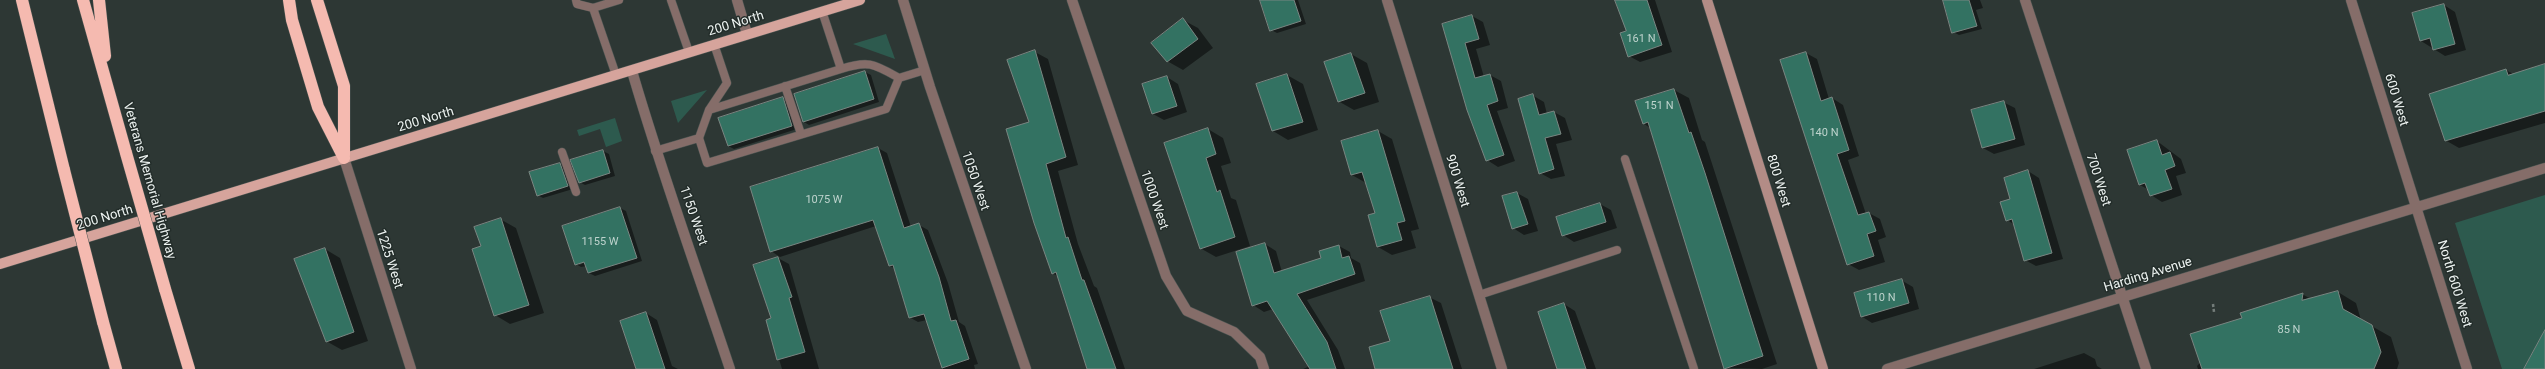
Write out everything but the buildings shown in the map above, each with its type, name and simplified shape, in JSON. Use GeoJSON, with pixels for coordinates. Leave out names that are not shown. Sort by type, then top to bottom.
{"type":"FeatureCollection","features":[{"type":"Feature","properties":{"kind":"highway"},"geometry":{"type":"LineString","coordinates":[[22,0],[64,170],[116,369]]}},
{"type":"Feature","properties":{"kind":"highway","name":"Veterans Memorial Highway"},"geometry":{"type":"LineString","coordinates":[[83,0],[189,369]]}},
{"type":"Feature","properties":{"kind":"highway"},"geometry":{"type":"LineString","coordinates":[[99,0],[110,92]]}},
{"type":"Feature","properties":{"kind":"highway"},"geometry":{"type":"LineString","coordinates":[[289,0],[292,20],[318,107],[344,158]]}},
{"type":"Feature","properties":{"kind":"highway"},"geometry":{"type":"LineString","coordinates":[[317,0],[344,86],[344,158]]}},
{"type":"Feature","properties":{"kind":"main road","name":"200 North"},"geometry":{"type":"LineString","coordinates":[[0,264],[860,0]]}},
{"type":"Feature","properties":{"kind":"street"},"geometry":{"type":"LineString","coordinates":[[737,0],[747,34]]}},
{"type":"Feature","properties":{"kind":"street","name":"1050 West"},"geometry":{"type":"LineString","coordinates":[[903,0],[925,70],[1026,369]]}},
{"type":"Feature","properties":{"kind":"street","name":"1000 West"},"geometry":{"type":"LineString","coordinates":[[1072,0],[1166,276],[1188,311],[1234,332],[1260,357],[1264,369]]}},
{"type":"Feature","properties":{"kind":"street","name":"900 West"},"geometry":{"type":"LineString","coordinates":[[1387,0],[1502,369]]}},
{"type":"Feature","properties":{"kind":"street","name":"800 West"},"geometry":{"type":"LineString","coordinates":[[1707,0],[1823,369]]}},
{"type":"Feature","properties":{"kind":"street","name":"700 West"},"geometry":{"type":"LineString","coordinates":[[2025,0],[2146,369]]}},
{"type":"Feature","properties":{"kind":"street","name":"600 West"},"geometry":{"type":"LineString","coordinates":[[2352,0],[2416,207]]}},
{"type":"Feature","properties":{"kind":"street","name":"1150 West"},"geometry":{"type":"LineString","coordinates":[[632,71],[656,152],[691,250],[730,369]]}},
{"type":"Feature","properties":{"kind":"street","name":"1225 West"},"geometry":{"type":"LineString","coordinates":[[344,158],[411,369]]}},
{"type":"Feature","properties":{"kind":"street","name":"Harding Avenue"},"geometry":{"type":"LineString","coordinates":[[1888,369],[2122,296],[2545,168]]}},
{"type":"Feature","properties":{"kind":"street","name":"North 600 West"},"geometry":{"type":"LineString","coordinates":[[2416,207],[2467,369]]}},
{"type":"Feature","properties":{"kind":"lane"},"geometry":{"type":"LineString","coordinates":[[576,0],[578,4],[593,8],[619,0]]}},
{"type":"Feature","properties":{"kind":"lane"},"geometry":{"type":"LineString","coordinates":[[671,0],[689,52]]}},
{"type":"Feature","properties":{"kind":"lane"},"geometry":{"type":"LineString","coordinates":[[593,8],[616,76]]}},
{"type":"Feature","properties":{"kind":"lane"},"geometry":{"type":"LineString","coordinates":[[822,11],[841,69]]}},
{"type":"Feature","properties":{"kind":"lane"},"geometry":{"type":"LineString","coordinates":[[714,44],[727,83],[709,110],[699,138],[707,163],[886,109],[899,78]]}},
{"type":"Feature","properties":{"kind":"lane"},"geometry":{"type":"LineString","coordinates":[[709,110],[862,62],[878,66],[899,78],[925,70]]}},
{"type":"Feature","properties":{"kind":"lane"},"geometry":{"type":"LineString","coordinates":[[785,86],[801,134]]}},
{"type":"Feature","properties":{"kind":"lane"},"geometry":{"type":"LineString","coordinates":[[656,152],[699,138]]}},
{"type":"Feature","properties":{"kind":"lane"},"geometry":{"type":"LineString","coordinates":[[562,152],[576,192]]}},
{"type":"Feature","properties":{"kind":"lane"},"geometry":{"type":"LineString","coordinates":[[1625,159],[1694,369]]}},
{"type":"Feature","properties":{"kind":"lane"},"geometry":{"type":"LineString","coordinates":[[1479,295],[1617,250]]}},
{"type":"Feature","properties":{"kind":"path"},"geometry":{"type":"LineString","coordinates":[[2213,304],[2214,312]]}},
{"type":"Feature","properties":{"kind":"green space"},"geometry":{"type":"Polygon","coordinates":[[[886,34],[895,59],[853,44],[886,34]]]}},
{"type":"Feature","properties":{"kind":"green space"},"geometry":{"type":"Polygon","coordinates":[[[707,90],[678,123],[671,101],[707,90]]]}},
{"type":"Feature","properties":{"kind":"green space"},"geometry":{"type":"Polygon","coordinates":[[[615,118],[622,141],[606,147],[600,129],[579,136],[577,130],[615,118]]]}},
{"type":"Feature","properties":{"kind":"green space"},"geometry":{"type":"Polygon","coordinates":[[[2545,195],[2545,330],[2524,369],[2502,369],[2455,223],[2545,195]]]}}]}
